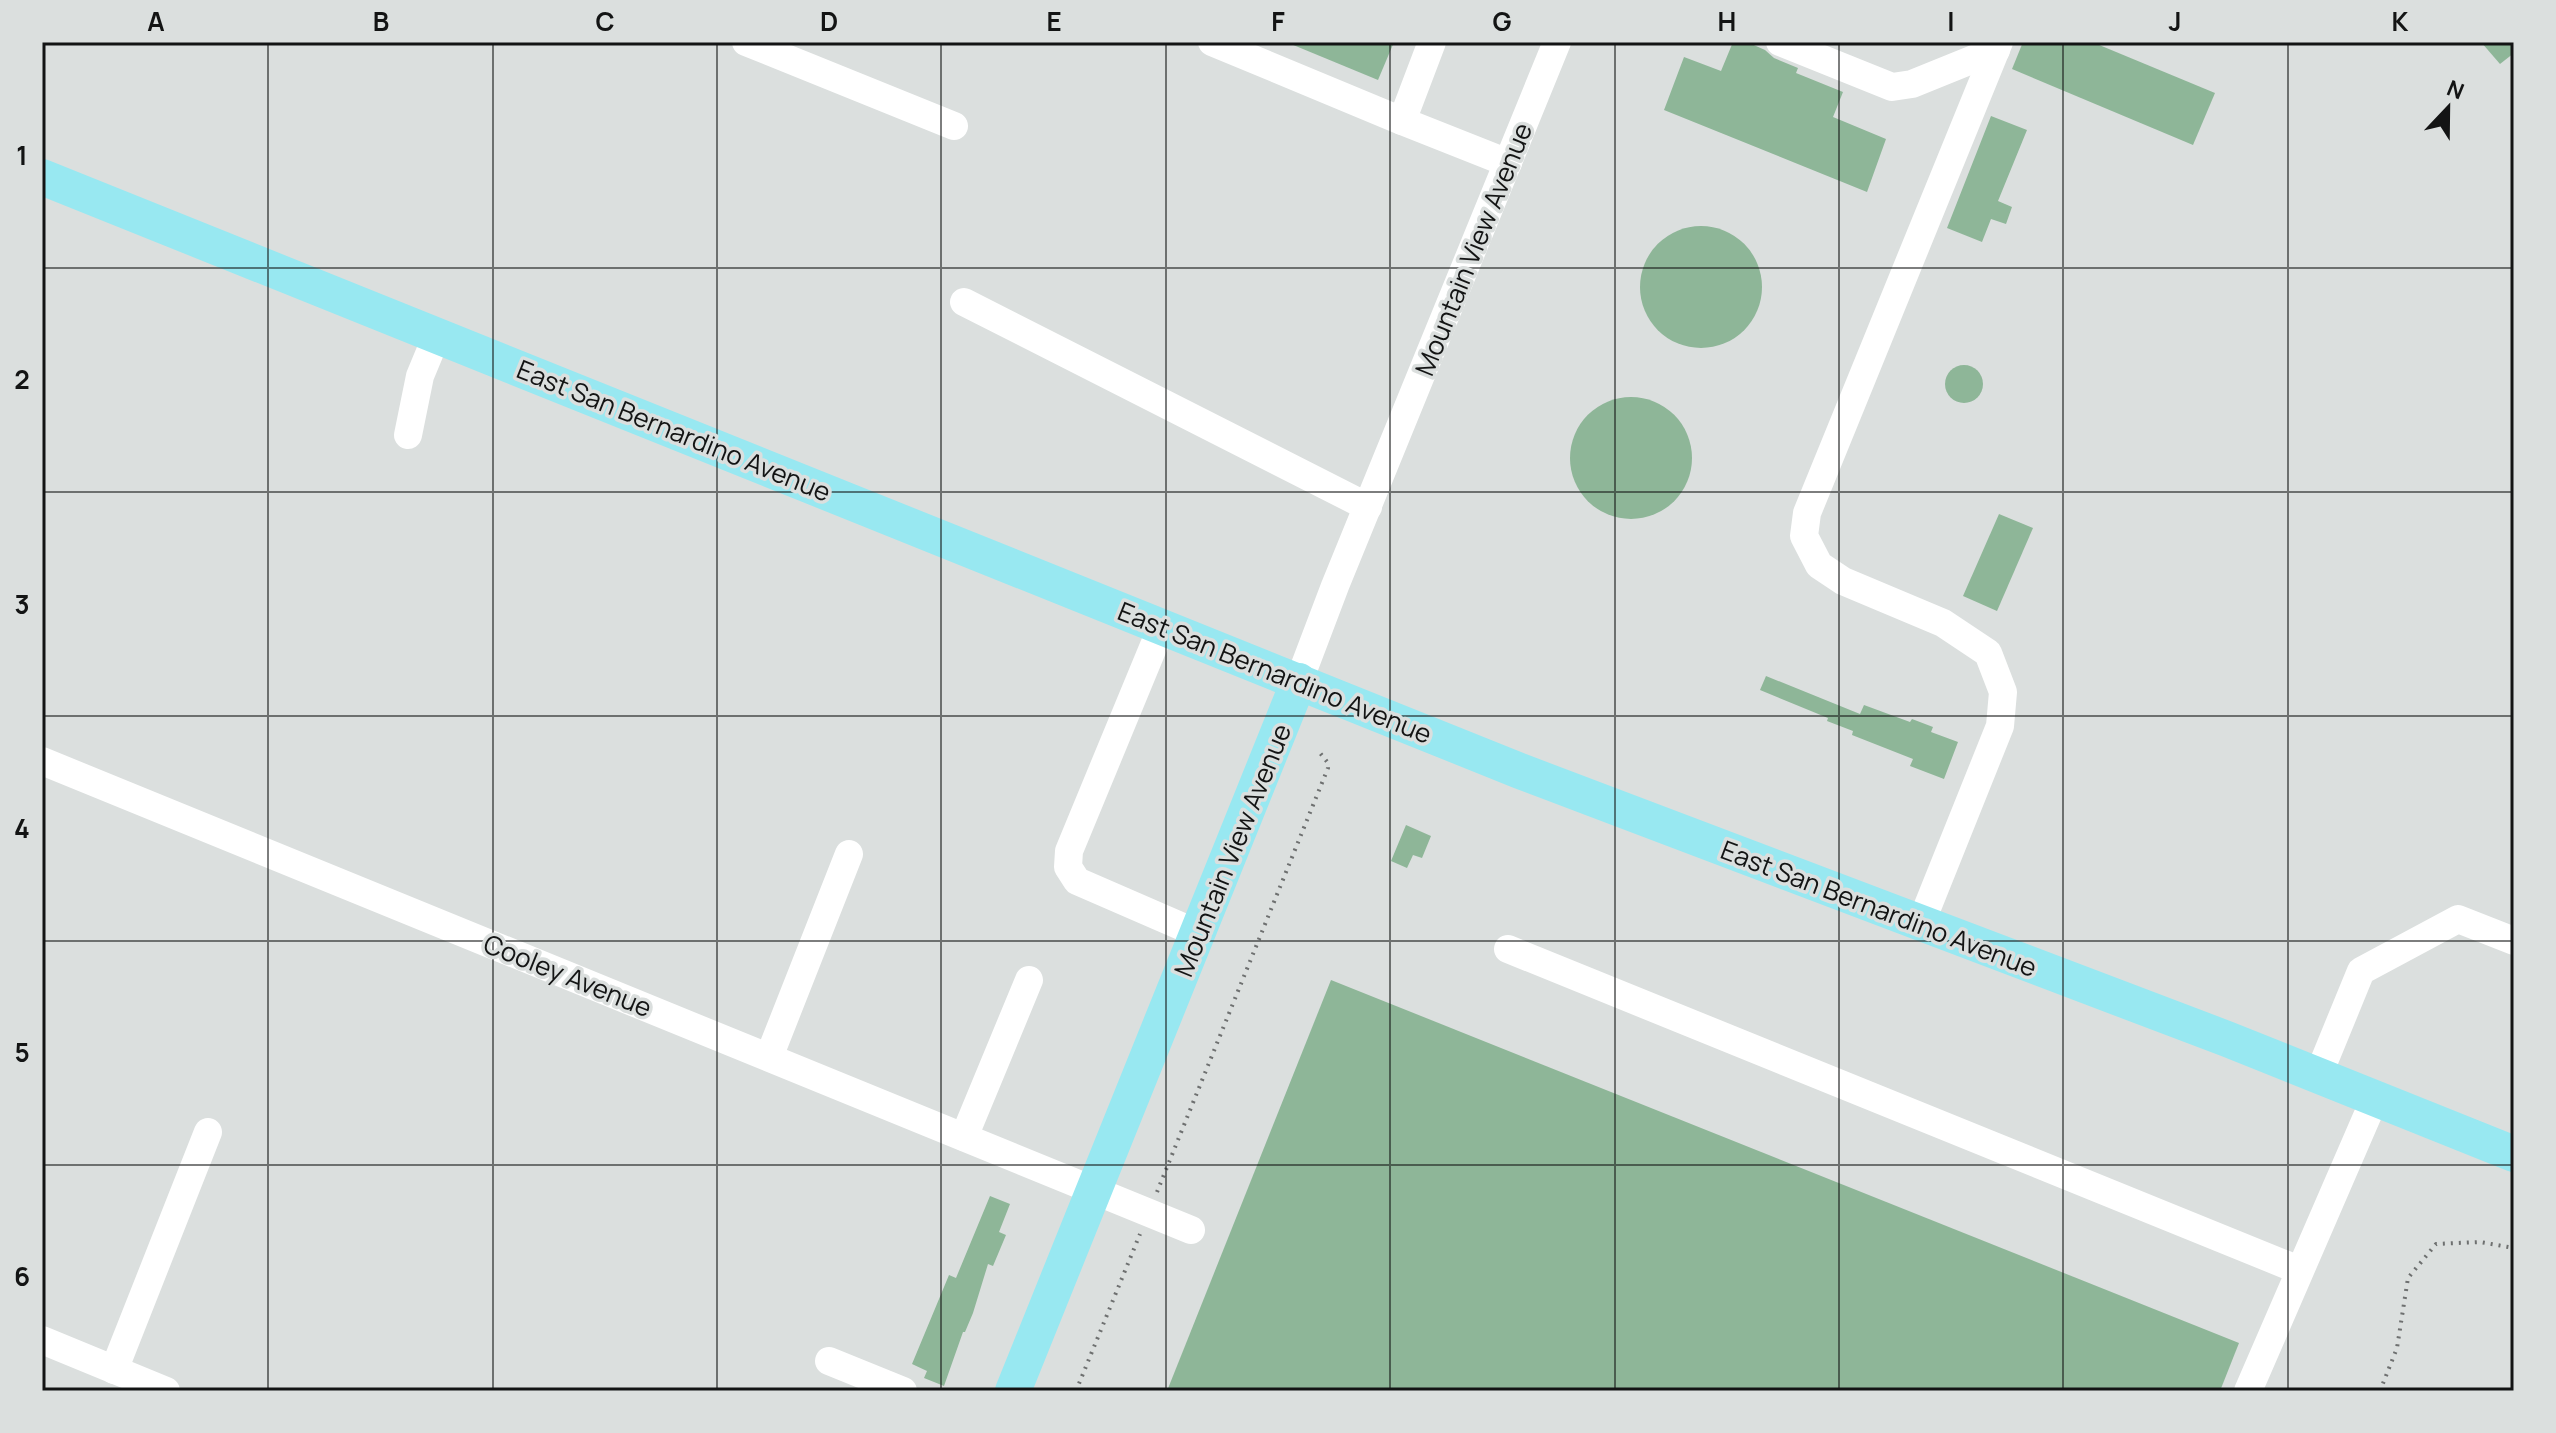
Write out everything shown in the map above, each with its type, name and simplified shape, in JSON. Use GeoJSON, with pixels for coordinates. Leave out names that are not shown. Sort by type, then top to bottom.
{"type":"FeatureCollection","features":[{"type":"Feature","properties":{"kind":"main road","name":"East San Bernardino Avenue"},"geometry":{"type":"LineString","coordinates":[[42,177],[1520,771],[2514,1154]]}},
{"type":"Feature","properties":{"kind":"main road","name":"Mountain View Avenue"},"geometry":{"type":"LineString","coordinates":[[1013,1391],[1299,681]]}},
{"type":"Feature","properties":{"kind":"street"},"geometry":{"type":"LineString","coordinates":[[746,42],[954,126]]}},
{"type":"Feature","properties":{"kind":"street"},"geometry":{"type":"LineString","coordinates":[[1212,42],[1508,163]]}},
{"type":"Feature","properties":{"kind":"street"},"geometry":{"type":"LineString","coordinates":[[1402,121],[1432,42]]}},
{"type":"Feature","properties":{"kind":"street","name":"Mountain View Avenue"},"geometry":{"type":"LineString","coordinates":[[1299,681],[1557,42]]}},
{"type":"Feature","properties":{"kind":"street"},"geometry":{"type":"LineString","coordinates":[[1780,42],[1892,87],[1912,84],[1998,46]]}},
{"type":"Feature","properties":{"kind":"street"},"geometry":{"type":"LineString","coordinates":[[1921,923],[2000,726],[2003,692],[1988,653],[1943,623],[1843,581],[1819,565],[1804,536],[1807,513],[1998,46]]}},
{"type":"Feature","properties":{"kind":"street"},"geometry":{"type":"LineString","coordinates":[[964,302],[1368,507]]}},
{"type":"Feature","properties":{"kind":"street"},"geometry":{"type":"LineString","coordinates":[[408,435],[420,376],[437,335]]}},
{"type":"Feature","properties":{"kind":"street"},"geometry":{"type":"LineString","coordinates":[[1162,626],[1069,851],[1068,867],[1077,881],[1199,934]]}},
{"type":"Feature","properties":{"kind":"street","name":"Cooley Avenue"},"geometry":{"type":"LineString","coordinates":[[42,761],[1191,1230]]}},
{"type":"Feature","properties":{"kind":"street"},"geometry":{"type":"LineString","coordinates":[[769,1057],[849,854]]}},
{"type":"Feature","properties":{"kind":"street"},"geometry":{"type":"LineString","coordinates":[[2318,1076],[2361,971],[2458,919],[2514,941]]}},
{"type":"Feature","properties":{"kind":"street"},"geometry":{"type":"LineString","coordinates":[[1508,949],[2299,1270]]}},
{"type":"Feature","properties":{"kind":"street"},"geometry":{"type":"LineString","coordinates":[[964,1137],[1029,980]]}},
{"type":"Feature","properties":{"kind":"street"},"geometry":{"type":"LineString","coordinates":[[2248,1391],[2375,1098]]}},
{"type":"Feature","properties":{"kind":"street"},"geometry":{"type":"LineString","coordinates":[[114,1370],[208,1132]]}},
{"type":"Feature","properties":{"kind":"street"},"geometry":{"type":"LineString","coordinates":[[42,1340],[166,1391]]}},
{"type":"Feature","properties":{"kind":"street"},"geometry":{"type":"LineString","coordinates":[[829,1361],[903,1391]]}},
{"type":"Feature","properties":{"kind":"path"},"geometry":{"type":"LineString","coordinates":[[1076,1391],[1328,768],[1320,753]]}},
{"type":"Feature","properties":{"kind":"path"},"geometry":{"type":"LineString","coordinates":[[2380,1391],[2397,1348],[2408,1278],[2436,1244],[2480,1242],[2514,1248]]}},
{"type":"Feature","properties":{"kind":"building"},"geometry":{"type":"Polygon","coordinates":[[[1286,42],[1394,42],[1378,80],[1286,42]]]}},
{"type":"Feature","properties":{"kind":"building"},"geometry":{"type":"Polygon","coordinates":[[[1733,42],[1747,42],[1765,50],[1774,58],[1798,68],[1796,73],[1843,92],[1833,117],[1886,139],[1867,192],[1664,110],[1684,57],[1721,71],[1733,42]]]}},
{"type":"Feature","properties":{"kind":"building"},"geometry":{"type":"Polygon","coordinates":[[[2023,42],[2092,42],[2215,93],[2193,145],[2012,69],[2023,42]]]}},
{"type":"Feature","properties":{"kind":"building"},"geometry":{"type":"Polygon","coordinates":[[[2481,42],[2514,42],[2514,53],[2500,64],[2481,42]]]}},
{"type":"Feature","properties":{"kind":"building"},"geometry":{"type":"Polygon","coordinates":[[[1991,116],[2027,130],[1998,201],[2012,207],[2006,224],[1991,219],[1982,242],[1947,228],[1991,116]]]}},
{"type":"Feature","properties":{"kind":"building"},"geometry":{"type":"Polygon","coordinates":[[[1701,226],[1724,231],[1744,244],[1757,264],[1762,287],[1757,310],[1744,330],[1724,343],[1701,348],[1678,343],[1658,330],[1645,310],[1640,287],[1645,264],[1658,244],[1678,231],[1701,226]]]}},
{"type":"Feature","properties":{"kind":"building"},"geometry":{"type":"Polygon","coordinates":[[[1964,365],[1977,371],[1983,384],[1977,397],[1964,403],[1951,397],[1945,384],[1951,371],[1964,365]]]}},
{"type":"Feature","properties":{"kind":"building"},"geometry":{"type":"Polygon","coordinates":[[[1631,397],[1654,402],[1674,415],[1687,435],[1692,458],[1687,481],[1674,501],[1654,514],[1631,519],[1608,514],[1588,501],[1575,481],[1570,458],[1575,435],[1588,415],[1608,402],[1631,397]]]}},
{"type":"Feature","properties":{"kind":"building"},"geometry":{"type":"Polygon","coordinates":[[[1999,514],[2033,528],[1997,611],[1963,596],[1999,514]]]}},
{"type":"Feature","properties":{"kind":"building"},"geometry":{"type":"Polygon","coordinates":[[[1766,676],[1860,714],[1864,705],[1933,727],[1931,732],[1958,742],[1944,779],[1910,766],[1913,759],[1852,735],[1853,731],[1827,721],[1828,718],[1760,690],[1766,676]]]}},
{"type":"Feature","properties":{"kind":"building"},"geometry":{"type":"Polygon","coordinates":[[[1406,825],[1431,836],[1422,858],[1413,855],[1407,868],[1391,861],[1406,825]]]}},
{"type":"Feature","properties":{"kind":"building"},"geometry":{"type":"Polygon","coordinates":[[[1331,980],[2239,1343],[2220,1391],[1167,1391],[1331,980]]]}},
{"type":"Feature","properties":{"kind":"building"},"geometry":{"type":"Polygon","coordinates":[[[990,1196],[1010,1204],[999,1232],[1006,1235],[993,1266],[988,1264],[973,1313],[944,1386],[924,1378],[927,1371],[912,1364],[949,1275],[956,1278],[990,1196]]]}}]}
